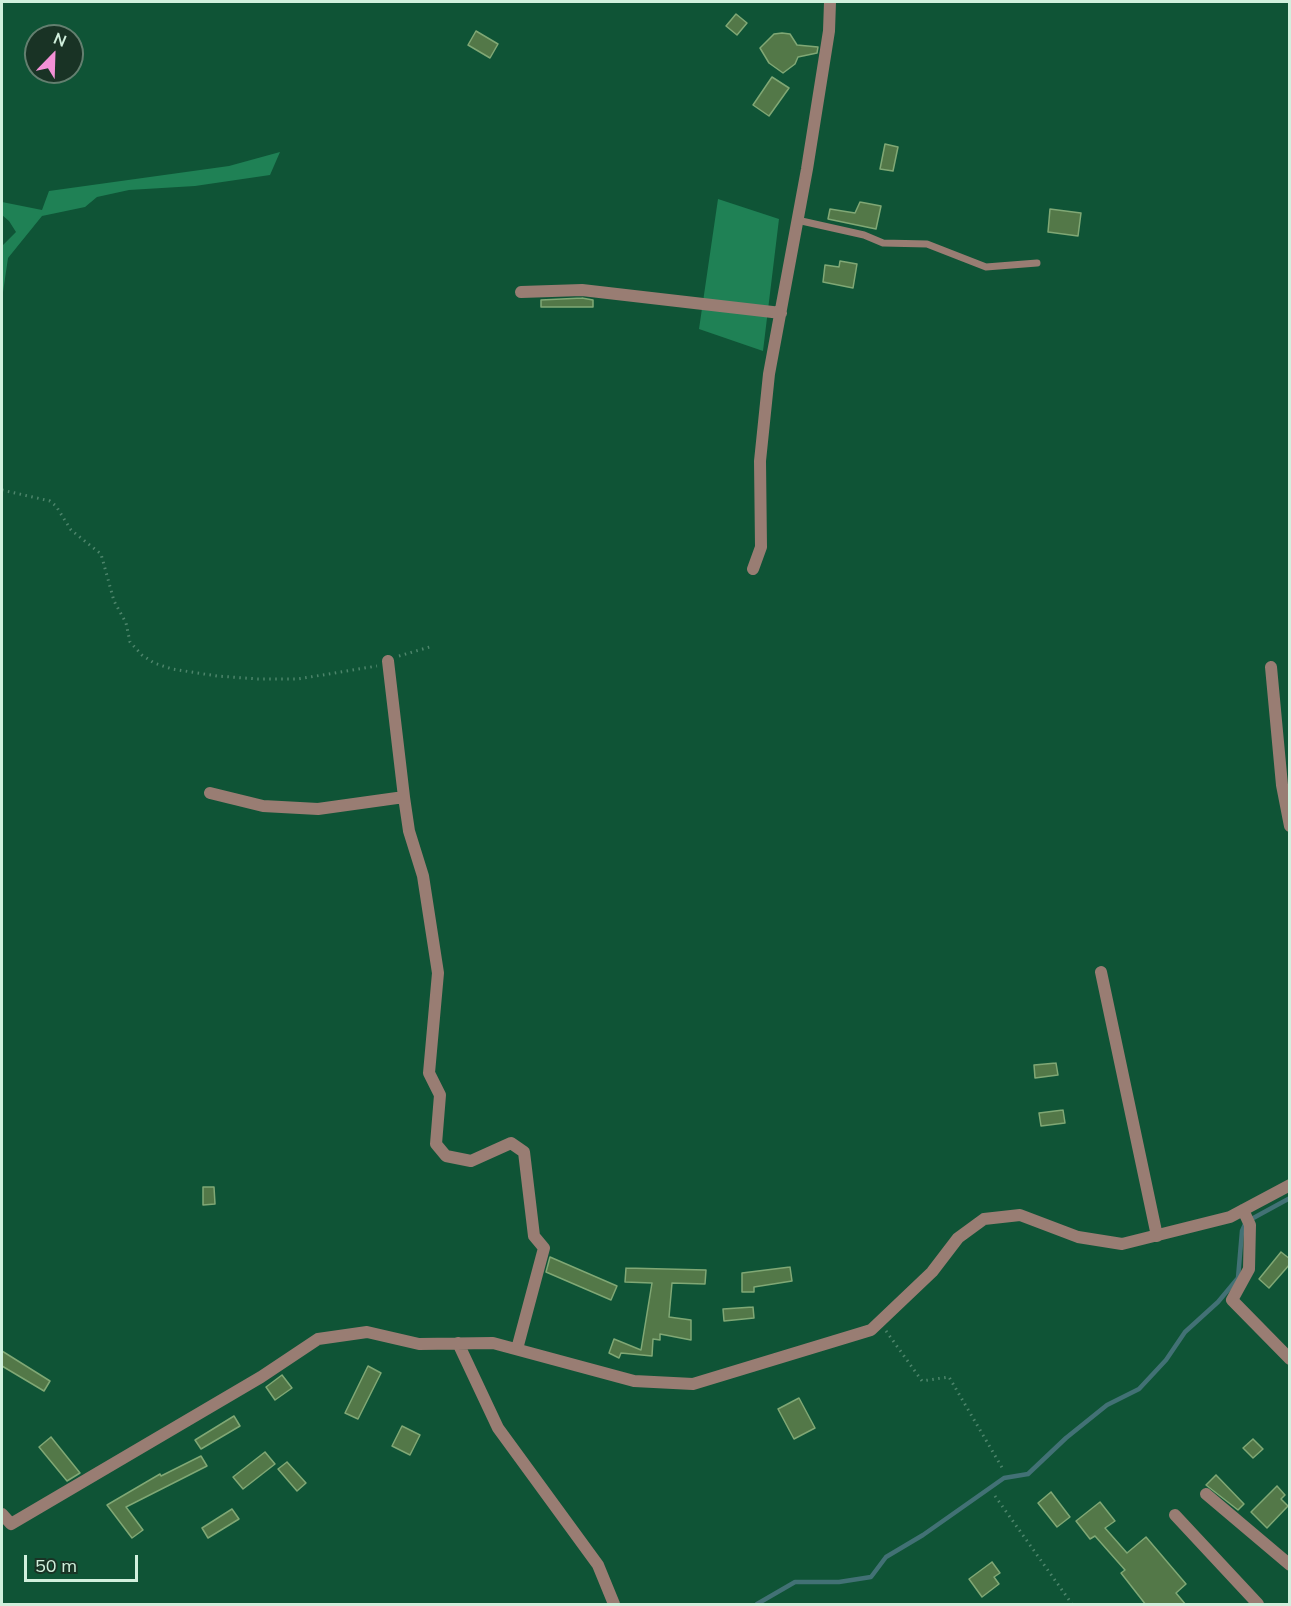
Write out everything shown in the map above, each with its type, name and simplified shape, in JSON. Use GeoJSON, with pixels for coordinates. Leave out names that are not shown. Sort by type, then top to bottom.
{"type":"FeatureCollection","features":[{"type":"Feature","properties":{"kind":"street"},"geometry":{"type":"LineString","coordinates":[[753,569],[761,547],[760,461],[769,374],[829,32],[830,2]]}},
{"type":"Feature","properties":{"kind":"street"},"geometry":{"type":"LineString","coordinates":[[521,292],[582,290],[781,313]]}},
{"type":"Feature","properties":{"kind":"street"},"geometry":{"type":"LineString","coordinates":[[388,661],[404,797],[410,831],[423,876],[438,973],[429,1073],[440,1095],[436,1144],[446,1156],[471,1161],[511,1143],[524,1152],[534,1236],[544,1248],[517,1349]]}},
{"type":"Feature","properties":{"kind":"street"},"geometry":{"type":"LineString","coordinates":[[1271,667],[1282,785],[1290,826]]}},
{"type":"Feature","properties":{"kind":"street"},"geometry":{"type":"LineString","coordinates":[[210,793],[263,806],[318,809],[404,797]]}},
{"type":"Feature","properties":{"kind":"street"},"geometry":{"type":"LineString","coordinates":[[1101,972],[1157,1236]]}},
{"type":"Feature","properties":{"kind":"street"},"geometry":{"type":"LineString","coordinates":[[2,1514],[11,1524],[261,1377],[318,1339],[367,1332],[419,1344],[493,1343],[634,1381],[693,1384],[871,1330],[932,1272],[958,1238],[984,1219],[1020,1215],[1078,1237],[1122,1244],[1220,1220],[1290,1185]]}},
{"type":"Feature","properties":{"kind":"street"},"geometry":{"type":"LineString","coordinates":[[1243,1210],[1250,1225],[1250,1269],[1232,1300],[1290,1359]]}},
{"type":"Feature","properties":{"kind":"street"},"geometry":{"type":"LineString","coordinates":[[458,1343],[498,1428],[598,1565],[614,1605]]}},
{"type":"Feature","properties":{"kind":"street"},"geometry":{"type":"LineString","coordinates":[[1206,1494],[1290,1565]]}},
{"type":"Feature","properties":{"kind":"street"},"geometry":{"type":"LineString","coordinates":[[1175,1515],[1258,1605]]}},
{"type":"Feature","properties":{"kind":"lane"},"geometry":{"type":"LineString","coordinates":[[797,220],[864,235],[883,243],[927,244],[986,267],[1037,263]]}},
{"type":"Feature","properties":{"kind":"path"},"geometry":{"type":"LineString","coordinates":[[2,490],[50,501],[56,506],[71,530],[101,554],[114,601],[126,623],[130,642],[142,655],[154,663],[172,669],[217,676],[298,679],[375,668],[388,661],[433,646]]}},
{"type":"Feature","properties":{"kind":"path"},"geometry":{"type":"LineString","coordinates":[[879,1323],[922,1381],[949,1377],[1004,1471]]}},
{"type":"Feature","properties":{"kind":"path"},"geometry":{"type":"LineString","coordinates":[[994,1496],[1072,1605]]}},
{"type":"Feature","properties":{"kind":"green space"},"geometry":{"type":"Polygon","coordinates":[[[280,152],[270,175],[195,186],[129,190],[97,197],[85,207],[42,216],[8,258],[2,299],[2,246],[16,232],[2,215],[2,202],[42,210],[49,191],[229,166],[280,152]]]}},
{"type":"Feature","properties":{"kind":"green space"},"geometry":{"type":"Polygon","coordinates":[[[718,199],[779,219],[763,351],[699,329],[718,199]]]}},
{"type":"Feature","properties":{"kind":"building"},"geometry":{"type":"Polygon","coordinates":[[[736,14],[747,23],[737,35],[726,26],[736,14]]]}},
{"type":"Feature","properties":{"kind":"building"},"geometry":{"type":"Polygon","coordinates":[[[476,31],[498,44],[490,58],[468,45],[476,31]]]}},
{"type":"Feature","properties":{"kind":"building"},"geometry":{"type":"Polygon","coordinates":[[[774,34],[790,34],[797,45],[818,47],[817,53],[798,57],[795,64],[783,73],[769,63],[760,48],[774,34]]]}},
{"type":"Feature","properties":{"kind":"building"},"geometry":{"type":"Polygon","coordinates":[[[772,77],[789,88],[769,116],[753,105],[772,77]]]}},
{"type":"Feature","properties":{"kind":"building"},"geometry":{"type":"Polygon","coordinates":[[[885,144],[898,147],[893,171],[880,169],[885,144]]]}},
{"type":"Feature","properties":{"kind":"building"},"geometry":{"type":"Polygon","coordinates":[[[860,202],[881,206],[876,229],[828,219],[830,209],[855,213],[860,202]]]}},
{"type":"Feature","properties":{"kind":"building"},"geometry":{"type":"Polygon","coordinates":[[[1050,209],[1081,213],[1078,236],[1048,232],[1050,209]]]}},
{"type":"Feature","properties":{"kind":"building"},"geometry":{"type":"Polygon","coordinates":[[[840,261],[857,264],[853,288],[823,282],[825,265],[839,267],[840,261]]]}},
{"type":"Feature","properties":{"kind":"building"},"geometry":{"type":"Polygon","coordinates":[[[582,298],[593,300],[593,307],[541,307],[541,300],[582,298]]]}},
{"type":"Feature","properties":{"kind":"building"},"geometry":{"type":"Polygon","coordinates":[[[1056,1063],[1058,1075],[1035,1078],[1034,1065],[1056,1063]]]}},
{"type":"Feature","properties":{"kind":"building"},"geometry":{"type":"Polygon","coordinates":[[[1063,1110],[1065,1123],[1041,1126],[1039,1113],[1063,1110]]]}},
{"type":"Feature","properties":{"kind":"building"},"geometry":{"type":"Polygon","coordinates":[[[203,1187],[214,1187],[215,1204],[203,1205],[203,1187]]]}},
{"type":"Feature","properties":{"kind":"building"},"geometry":{"type":"Polygon","coordinates":[[[1281,1252],[1290,1259],[1290,1264],[1269,1288],[1259,1279],[1281,1252]]]}},
{"type":"Feature","properties":{"kind":"building"},"geometry":{"type":"Polygon","coordinates":[[[550,1257],[617,1286],[611,1300],[546,1272],[550,1257]]]}},
{"type":"Feature","properties":{"kind":"building"},"geometry":{"type":"Polygon","coordinates":[[[790,1267],[792,1281],[754,1287],[754,1292],[742,1292],[742,1273],[790,1267]]]}},
{"type":"Feature","properties":{"kind":"building"},"geometry":{"type":"Polygon","coordinates":[[[626,1268],[706,1270],[705,1284],[672,1283],[669,1317],[691,1320],[691,1340],[660,1334],[660,1340],[653,1339],[652,1356],[621,1353],[619,1358],[609,1353],[614,1339],[641,1350],[652,1283],[625,1282],[626,1268]]]}},
{"type":"Feature","properties":{"kind":"building"},"geometry":{"type":"Polygon","coordinates":[[[753,1307],[754,1318],[724,1321],[723,1309],[753,1307]]]}},
{"type":"Feature","properties":{"kind":"building"},"geometry":{"type":"Polygon","coordinates":[[[2,1351],[50,1381],[44,1391],[2,1366],[2,1351]]]}},
{"type":"Feature","properties":{"kind":"building"},"geometry":{"type":"Polygon","coordinates":[[[368,1366],[381,1373],[358,1419],[345,1413],[368,1366]]]}},
{"type":"Feature","properties":{"kind":"building"},"geometry":{"type":"Polygon","coordinates":[[[282,1375],[292,1388],[275,1400],[266,1387],[282,1375]]]}},
{"type":"Feature","properties":{"kind":"building"},"geometry":{"type":"Polygon","coordinates":[[[799,1398],[815,1428],[794,1439],[778,1409],[799,1398]]]}},
{"type":"Feature","properties":{"kind":"building"},"geometry":{"type":"Polygon","coordinates":[[[234,1416],[240,1426],[201,1449],[195,1440],[234,1416]]]}},
{"type":"Feature","properties":{"kind":"building"},"geometry":{"type":"Polygon","coordinates":[[[402,1426],[420,1435],[410,1455],[392,1446],[402,1426]]]}},
{"type":"Feature","properties":{"kind":"building"},"geometry":{"type":"Polygon","coordinates":[[[51,1437],[80,1473],[67,1481],[39,1447],[51,1437]]]}},
{"type":"Feature","properties":{"kind":"building"},"geometry":{"type":"Polygon","coordinates":[[[1253,1439],[1263,1449],[1253,1458],[1243,1448],[1253,1439]]]}},
{"type":"Feature","properties":{"kind":"building"},"geometry":{"type":"Polygon","coordinates":[[[265,1452],[275,1464],[243,1489],[233,1477],[265,1452]]]}},
{"type":"Feature","properties":{"kind":"building"},"geometry":{"type":"Polygon","coordinates":[[[201,1456],[207,1466],[126,1507],[143,1530],[132,1538],[107,1505],[160,1474],[161,1476],[201,1456]]]}},
{"type":"Feature","properties":{"kind":"building"},"geometry":{"type":"Polygon","coordinates":[[[287,1462],[306,1483],[297,1491],[278,1469],[287,1462]]]}},
{"type":"Feature","properties":{"kind":"building"},"geometry":{"type":"Polygon","coordinates":[[[1216,1475],[1244,1504],[1238,1510],[1206,1485],[1216,1475]]]}},
{"type":"Feature","properties":{"kind":"building"},"geometry":{"type":"Polygon","coordinates":[[[1277,1486],[1285,1495],[1281,1499],[1288,1506],[1267,1528],[1251,1512],[1277,1486]]]}},
{"type":"Feature","properties":{"kind":"building"},"geometry":{"type":"Polygon","coordinates":[[[1051,1492],[1070,1517],[1057,1527],[1038,1503],[1051,1492]]]}},
{"type":"Feature","properties":{"kind":"building"},"geometry":{"type":"Polygon","coordinates":[[[1100,1502],[1115,1521],[1105,1528],[1127,1553],[1146,1537],[1186,1584],[1176,1593],[1186,1605],[1146,1605],[1121,1573],[1125,1570],[1095,1536],[1090,1539],[1076,1521],[1100,1502]]]}},
{"type":"Feature","properties":{"kind":"building"},"geometry":{"type":"Polygon","coordinates":[[[232,1509],[239,1519],[208,1538],[202,1528],[232,1509]]]}},
{"type":"Feature","properties":{"kind":"building"},"geometry":{"type":"Polygon","coordinates":[[[992,1562],[1000,1573],[994,1577],[999,1584],[982,1597],[969,1579],[992,1562]]]}},
{"type":"Feature","properties":{"kind":"waterway"},"geometry":{"type":"LineString","coordinates":[[757,1604],[795,1582],[839,1582],[871,1577],[886,1557],[923,1535],[1004,1478],[1028,1474],[1066,1438],[1107,1405],[1139,1389],[1166,1360],[1185,1332],[1218,1302],[1238,1278],[1242,1231],[1246,1222],[1290,1198]]}}]}
